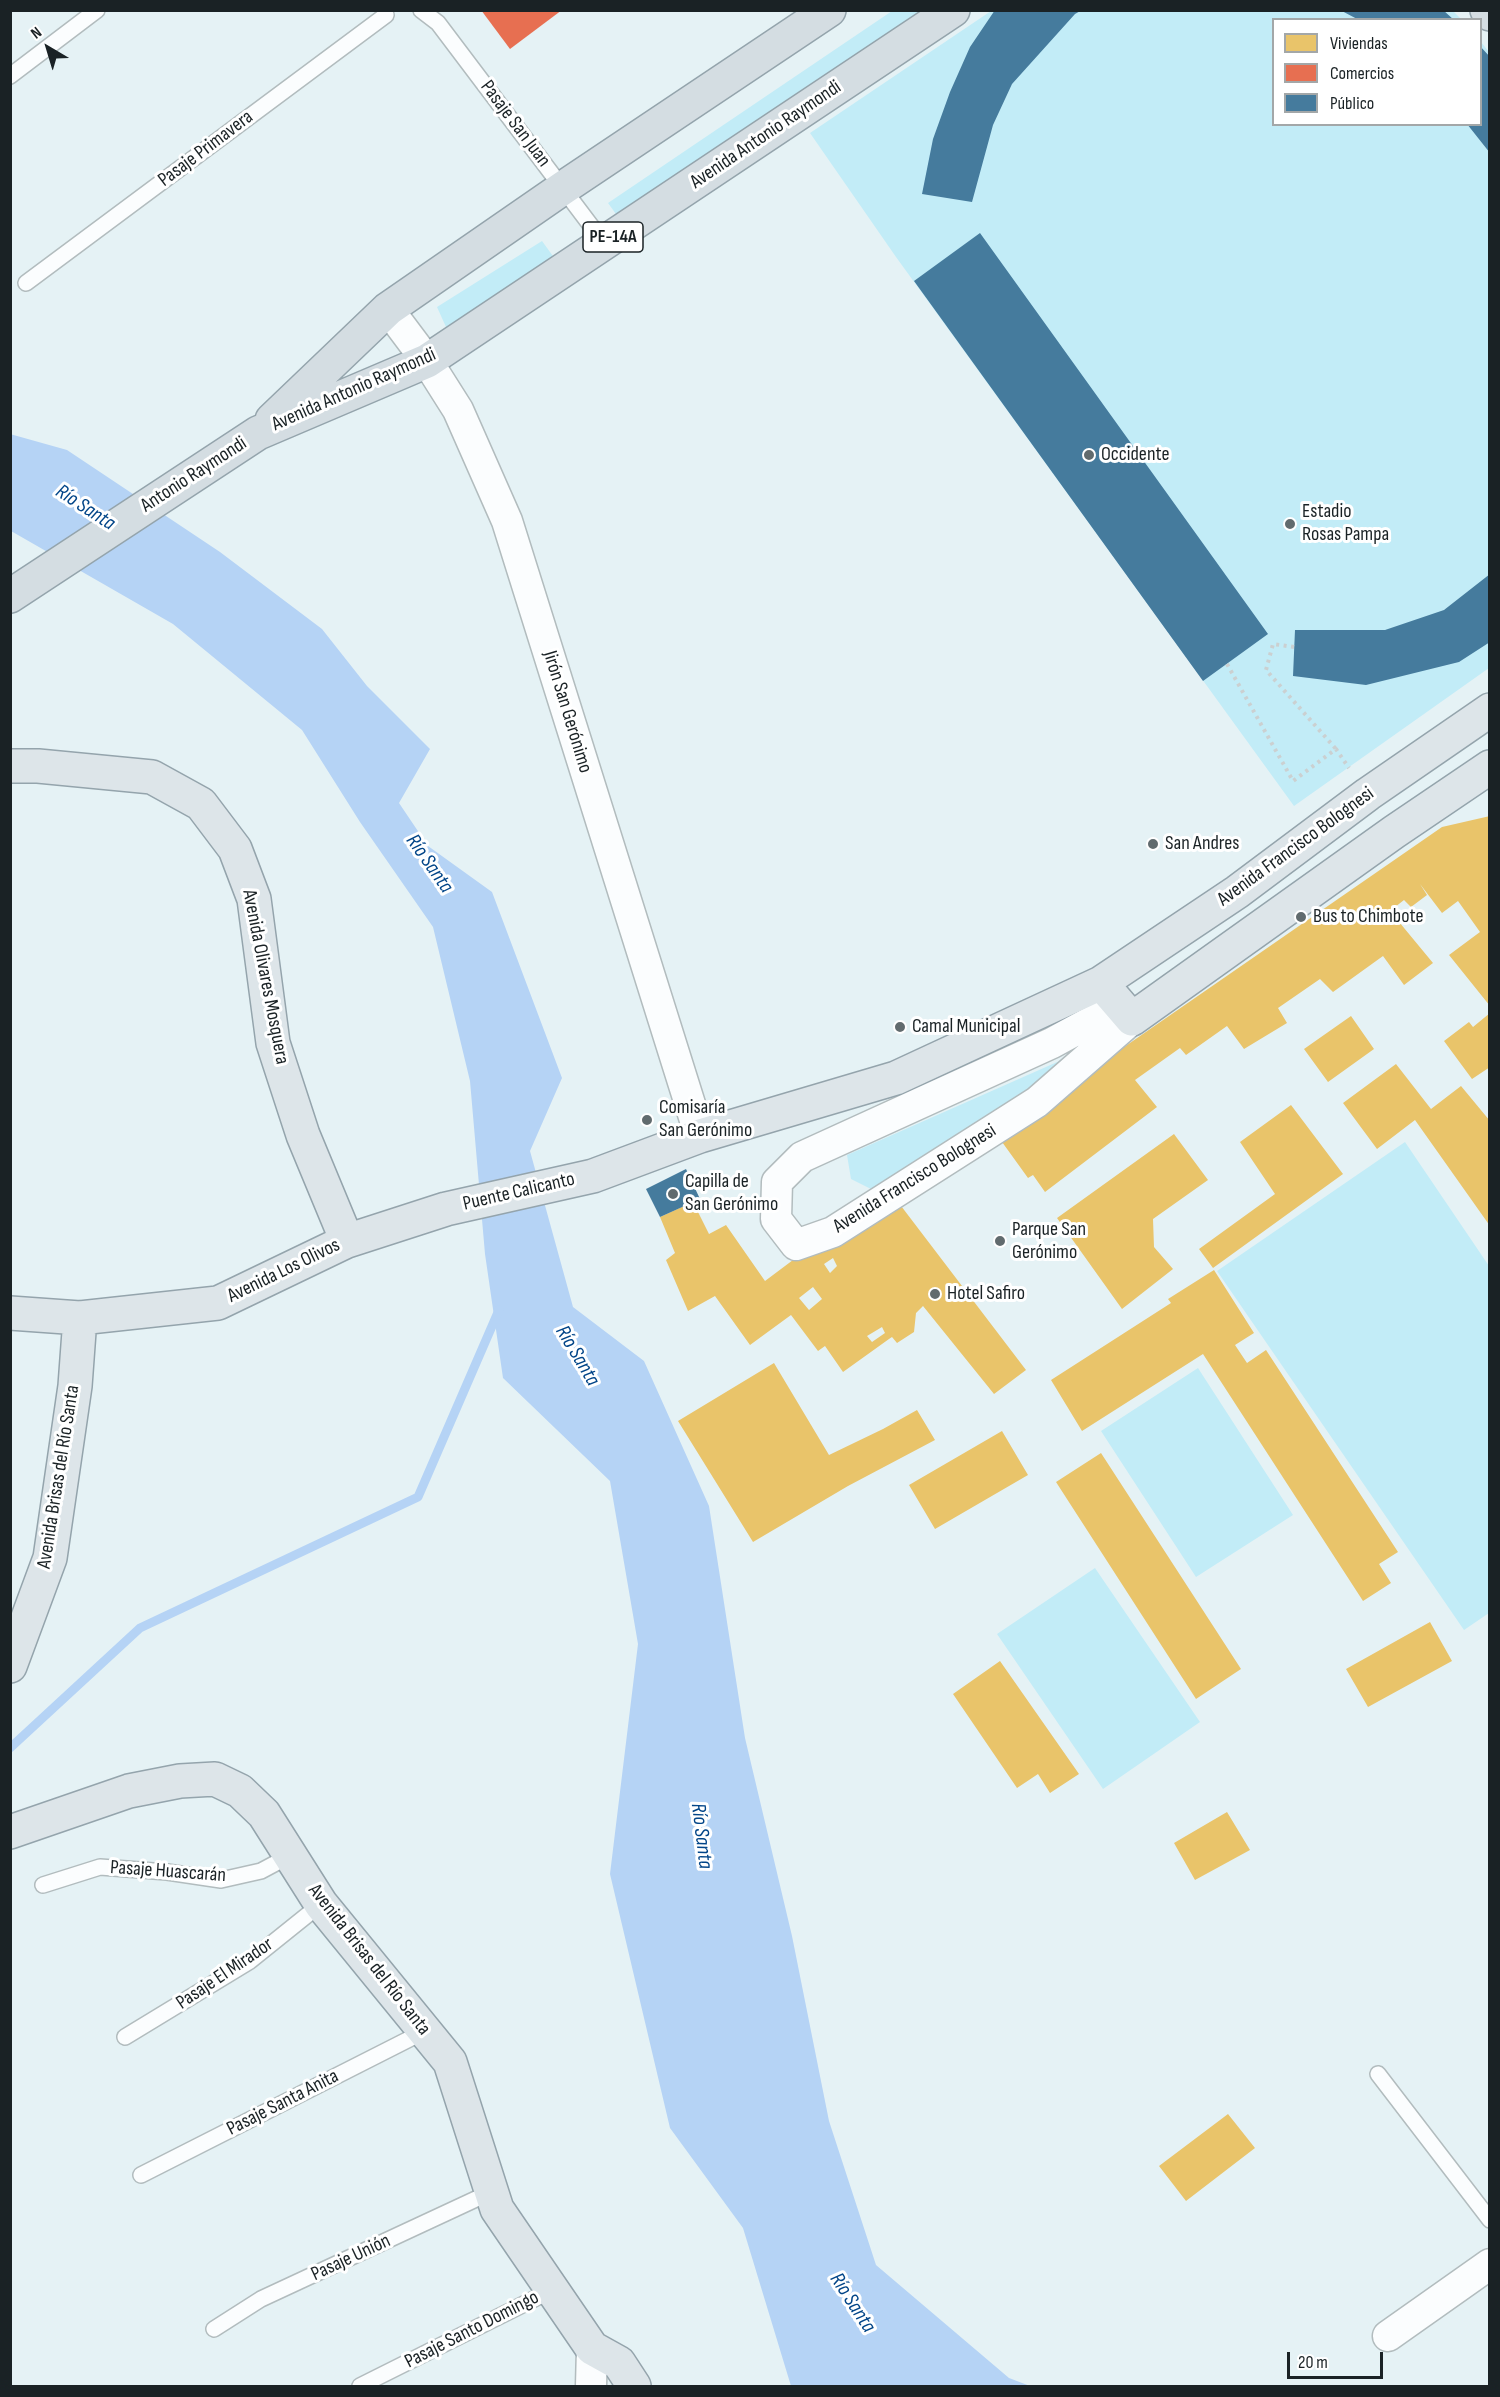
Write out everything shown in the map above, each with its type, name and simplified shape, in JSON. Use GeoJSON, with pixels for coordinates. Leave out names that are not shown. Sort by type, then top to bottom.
{"type":"FeatureCollection","features":[{"type":"Feature","properties":{"kind":"highway","name":"Avenida Antonio Raymondi"},"geometry":{"type":"LineString","coordinates":[[258,433],[388,309],[563,188],[829,10]]}},
{"type":"Feature","properties":{"kind":"highway","name":"Avenida Antonio Raymondi"},"geometry":{"type":"LineString","coordinates":[[258,433],[427,361],[953,10]]}},
{"type":"Feature","properties":{"kind":"highway","name":"Antonio Raymondi"},"geometry":{"type":"LineString","coordinates":[[10,596],[258,433]]}},
{"type":"Feature","properties":{"kind":"main road","name":"Avenida Francisco Bolognesi"},"geometry":{"type":"LineString","coordinates":[[1118,1002],[1237,892],[1368,794],[1490,710]]}},
{"type":"Feature","properties":{"kind":"main road","name":"Avenida Olivares Mosquera"},"geometry":{"type":"LineString","coordinates":[[10,766],[38,766],[152,777],[201,804],[235,849],[254,899],[273,1043],[303,1135],[347,1241]]}},
{"type":"Feature","properties":{"kind":"main road","name":"Avenida Francisco Bolognesi"},"geometry":{"type":"LineString","coordinates":[[593,1176],[700,1136],[896,1078],[1118,1002],[1262,927],[1394,832],[1490,767]]}},
{"type":"Feature","properties":{"kind":"main road"},"geometry":{"type":"LineString","coordinates":[[1368,794],[1394,832]]}},
{"type":"Feature","properties":{"kind":"main road"},"geometry":{"type":"LineString","coordinates":[[1237,892],[1262,927]]}},
{"type":"Feature","properties":{"kind":"main road","name":"Puente Calicanto"},"geometry":{"type":"LineString","coordinates":[[446,1209],[593,1176]]}},
{"type":"Feature","properties":{"kind":"main road","name":"Avenida Los Olivos"},"geometry":{"type":"LineString","coordinates":[[10,1313],[80,1318],[218,1304],[347,1241],[446,1209]]}},
{"type":"Feature","properties":{"kind":"main road","name":"Avenida Brisas del Río Santa"},"geometry":{"type":"LineString","coordinates":[[10,1666],[50,1558],[75,1386],[80,1318]]}},
{"type":"Feature","properties":{"kind":"main road","name":"Avenida Brisas del Río Santa"},"geometry":{"type":"LineString","coordinates":[[10,1832],[129,1791],[180,1781],[215,1779],[240,1791],[264,1814],[321,1904],[450,2062],[497,2209],[592,2348]]}},
{"type":"Feature","properties":{"kind":"main road"},"geometry":{"type":"LineString","coordinates":[[592,2348],[619,2363],[634,2386]]}},
{"type":"Feature","properties":{"kind":"street","name":"Jirón San Gerónimo"},"geometry":{"type":"LineString","coordinates":[[388,309],[427,361],[458,410],[507,521],[700,1136]]}},
{"type":"Feature","properties":{"kind":"street","name":"Avenida Francisco Bolognesi"},"geometry":{"type":"LineString","coordinates":[[1118,1002],[1037,1102],[833,1232],[796,1245],[776,1219],[777,1182],[802,1156],[1052,1043],[1118,1002]]}},
{"type":"Feature","properties":{"kind":"street"},"geometry":{"type":"LineString","coordinates":[[1388,2336],[1490,2264]]}},
{"type":"Feature","properties":{"kind":"street"},"geometry":{"type":"LineString","coordinates":[[591,2386],[592,2348]]}},
{"type":"Feature","properties":{"kind":"lane"},"geometry":{"type":"LineString","coordinates":[[10,76],[97,10]]}},
{"type":"Feature","properties":{"kind":"lane","name":"Pasaje San Juan"},"geometry":{"type":"LineString","coordinates":[[421,10],[438,23],[604,243]]}},
{"type":"Feature","properties":{"kind":"lane","name":"Pasaje Primavera"},"geometry":{"type":"LineString","coordinates":[[26,283],[387,12]]}},
{"type":"Feature","properties":{"kind":"lane","name":"Pasaje Huascarán"},"geometry":{"type":"LineString","coordinates":[[43,1885],[100,1867],[167,1872],[221,1880],[261,1871],[291,1855]]}},
{"type":"Feature","properties":{"kind":"lane","name":"Pasaje El Mirador"},"geometry":{"type":"LineString","coordinates":[[125,2037],[250,1961],[321,1904]]}},
{"type":"Feature","properties":{"kind":"lane","name":"Pasaje Santa Anita"},"geometry":{"type":"LineString","coordinates":[[141,2175],[425,2031]]}},
{"type":"Feature","properties":{"kind":"lane"},"geometry":{"type":"LineString","coordinates":[[1378,2073],[1490,2220]]}},
{"type":"Feature","properties":{"kind":"lane","name":"Pasaje Unión"},"geometry":{"type":"LineString","coordinates":[[214,2329],[261,2299],[492,2193]]}},
{"type":"Feature","properties":{"kind":"lane","name":"Pasaje Santo Domingo"},"geometry":{"type":"LineString","coordinates":[[360,2386],[552,2290]]}},
{"type":"Feature","properties":{"kind":"path"},"geometry":{"type":"LineString","coordinates":[[1294,646],[1273,644],[1266,670],[1336,749],[1349,768]]}},
{"type":"Feature","properties":{"kind":"path"},"geometry":{"type":"LineString","coordinates":[[1227,664],[1293,781],[1336,749]]}},
{"type":"Feature","properties":{"kind":"shaded area"},"geometry":{"type":"Polygon","coordinates":[[[892,11],[938,11],[621,221],[608,203],[892,11]]]}},
{"type":"Feature","properties":{"kind":"shaded area","name":"Estadio Rosas Pampa"},"geometry":{"type":"Polygon","coordinates":[[[991,11],[1453,11],[1460,18],[1272,18],[1272,126],[1482,126],[1482,43],[1489,52],[1489,668],[1294,806],[896,257],[810,133],[991,11]]]}},
{"type":"Feature","properties":{"kind":"shaded area"},"geometry":{"type":"Polygon","coordinates":[[[542,241],[558,263],[446,327],[437,307],[542,241]]]}},
{"type":"Feature","properties":{"kind":"shaded area"},"geometry":{"type":"Polygon","coordinates":[[[1073,1055],[997,1115],[873,1190],[851,1179],[847,1155],[1073,1055]]]}},
{"type":"Feature","properties":{"kind":"shaded area"},"geometry":{"type":"Polygon","coordinates":[[[1405,1142],[1489,1266],[1489,1613],[1464,1630],[1217,1271],[1405,1142]]]}},
{"type":"Feature","properties":{"kind":"shaded area"},"geometry":{"type":"Polygon","coordinates":[[[1198,1368],[1293,1515],[1196,1577],[1101,1431],[1198,1368]]]}},
{"type":"Feature","properties":{"kind":"shaded area"},"geometry":{"type":"Polygon","coordinates":[[[1095,1568],[1200,1722],[1103,1789],[997,1634],[1095,1568]]]}},
{"type":"Feature","properties":{"kind":"water","name":"Río Santa"},"geometry":{"type":"Polygon","coordinates":[[[10,434],[67,450],[220,552],[322,629],[367,686],[430,749],[399,803],[428,846],[492,892],[562,1078],[530,1151],[573,1307],[644,1361],[709,1506],[745,1738],[792,1936],[829,2121],[876,2265],[1009,2378],[1030,2386],[791,2386],[743,2228],[670,2128],[610,1874],[638,1644],[610,1481],[503,1378],[485,1254],[470,1081],[433,927],[360,822],[302,730],[173,624],[11,531],[10,434]]]}},
{"type":"Feature","properties":{"kind":"building: Viviendas"},"geometry":{"type":"Polygon","coordinates":[[[1490,816],[1490,1006],[1449,955],[1480,932],[1458,901],[1442,913],[1420,884],[1427,895],[1411,907],[1404,900],[1390,911],[1433,963],[1404,985],[1383,956],[1333,992],[1320,979],[1278,1008],[1287,1023],[1244,1049],[1227,1026],[1186,1055],[1180,1048],[1135,1080],[1157,1107],[1045,1192],[1033,1175],[1028,1178],[997,1135],[1442,827],[1490,816]]]}},
{"type":"Feature","properties":{"kind":"building: Viviendas"},"geometry":{"type":"Polygon","coordinates":[[[1490,1013],[1490,1067],[1472,1079],[1444,1041],[1469,1022],[1473,1027],[1490,1013]]]}},
{"type":"Feature","properties":{"kind":"building: Viviendas"},"geometry":{"type":"Polygon","coordinates":[[[1351,1016],[1374,1049],[1328,1082],[1304,1049],[1351,1016]]]}},
{"type":"Feature","properties":{"kind":"building: Viviendas"},"geometry":{"type":"Polygon","coordinates":[[[1396,1064],[1431,1109],[1461,1086],[1490,1121],[1490,1226],[1415,1120],[1377,1149],[1343,1103],[1396,1064]]]}},
{"type":"Feature","properties":{"kind":"building: Viviendas"},"geometry":{"type":"Polygon","coordinates":[[[1291,1105],[1343,1174],[1213,1268],[1199,1249],[1275,1194],[1240,1142],[1291,1105]]]}},
{"type":"Feature","properties":{"kind":"building: Viviendas"},"geometry":{"type":"Polygon","coordinates":[[[1174,1134],[1208,1180],[1153,1219],[1154,1247],[1173,1269],[1122,1309],[1057,1218],[1174,1134]]]}},
{"type":"Feature","properties":{"kind":"building: Viviendas"},"geometry":{"type":"Polygon","coordinates":[[[895,1198],[1026,1370],[994,1394],[923,1306],[916,1313],[914,1332],[897,1343],[892,1337],[843,1372],[825,1346],[818,1351],[791,1315],[750,1345],[715,1296],[688,1311],[666,1260],[675,1253],[660,1217],[693,1202],[709,1234],[726,1225],[765,1281],[793,1260],[895,1198]],[[833,1258],[824,1264],[830,1273],[837,1266],[833,1258]],[[813,1287],[799,1298],[809,1310],[822,1299],[813,1287]],[[882,1327],[867,1336],[872,1342],[885,1333],[882,1327]]]}},
{"type":"Feature","properties":{"kind":"building: Viviendas"},"geometry":{"type":"Polygon","coordinates":[[[1214,1270],[1254,1333],[1235,1345],[1247,1363],[1266,1350],[1398,1552],[1379,1564],[1391,1583],[1363,1601],[1203,1354],[1082,1431],[1051,1380],[1171,1303],[1168,1299],[1214,1270]]]}},
{"type":"Feature","properties":{"kind":"building: Viviendas"},"geometry":{"type":"Polygon","coordinates":[[[774,1363],[829,1455],[917,1410],[935,1440],[848,1486],[753,1542],[678,1421],[774,1363]]]}},
{"type":"Feature","properties":{"kind":"building: Viviendas"},"geometry":{"type":"Polygon","coordinates":[[[1002,1431],[1028,1475],[935,1529],[909,1485],[1002,1431]]]}},
{"type":"Feature","properties":{"kind":"building: Viviendas"},"geometry":{"type":"Polygon","coordinates":[[[1101,1453],[1241,1669],[1196,1699],[1056,1482],[1101,1453]]]}},
{"type":"Feature","properties":{"kind":"building: Viviendas"},"geometry":{"type":"Polygon","coordinates":[[[1430,1622],[1452,1661],[1368,1707],[1346,1669],[1430,1622]]]}},
{"type":"Feature","properties":{"kind":"building: Viviendas"},"geometry":{"type":"Polygon","coordinates":[[[1000,1661],[1079,1774],[1050,1793],[1038,1774],[1017,1788],[953,1694],[1000,1661]]]}},
{"type":"Feature","properties":{"kind":"building: Viviendas"},"geometry":{"type":"Polygon","coordinates":[[[1227,1812],[1250,1850],[1195,1880],[1174,1843],[1227,1812]]]}},
{"type":"Feature","properties":{"kind":"building: Viviendas"},"geometry":{"type":"Polygon","coordinates":[[[1228,2114],[1255,2148],[1186,2201],[1159,2166],[1228,2114]]]}},
{"type":"Feature","properties":{"kind":"building: Comercios"},"geometry":{"type":"Polygon","coordinates":[[[481,10],[562,10],[510,49],[481,10]]]}},
{"type":"Feature","properties":{"kind":"building: Público"},"geometry":{"type":"Polygon","coordinates":[[[995,10],[1082,10],[1075,14],[1012,84],[993,125],[972,202],[922,194],[933,139],[950,92],[970,47],[995,10]]]}},
{"type":"Feature","properties":{"kind":"building: Público"},"geometry":{"type":"Polygon","coordinates":[[[1340,10],[1443,10],[1452,18],[1355,18],[1340,10]]]}},
{"type":"Feature","properties":{"kind":"building: Público"},"geometry":{"type":"Polygon","coordinates":[[[1482,48],[1490,57],[1490,153],[1469,126],[1482,126],[1482,48]]]}},
{"type":"Feature","properties":{"kind":"building: Público","name":"Occidente"},"geometry":{"type":"Polygon","coordinates":[[[980,233],[1268,634],[1203,681],[914,281],[980,233]]]}},
{"type":"Feature","properties":{"kind":"building: Público"},"geometry":{"type":"Polygon","coordinates":[[[1490,574],[1490,642],[1459,662],[1366,685],[1293,676],[1295,630],[1385,630],[1444,610],[1490,574]]]}},
{"type":"Feature","properties":{"kind":"building: Público","name":"Capilla de San Gerónimo"},"geometry":{"type":"Polygon","coordinates":[[[686,1169],[700,1199],[660,1217],[646,1189],[686,1169]]]}},
{"type":"Feature","properties":{"kind":"waterway"},"geometry":{"type":"LineString","coordinates":[[10,1748],[140,1628],[418,1497],[499,1310]]}},
{"type":"Feature","properties":{"kind":"place","name":"Occidente"},"geometry":{"type":"Point","coordinates":[1089,455]}},
{"type":"Feature","properties":{"kind":"place","name":"Estadio Rosas Pampa"},"geometry":{"type":"Point","coordinates":[1290,524]}},
{"type":"Feature","properties":{"kind":"place","name":"San Andres"},"geometry":{"type":"Point","coordinates":[1153,844]}},
{"type":"Feature","properties":{"kind":"place","name":"Bus to Chimbote"},"geometry":{"type":"Point","coordinates":[1301,917]}},
{"type":"Feature","properties":{"kind":"place","name":"Camal Municipal"},"geometry":{"type":"Point","coordinates":[900,1027]}},
{"type":"Feature","properties":{"kind":"place","name":"Comisaría San Gerónimo"},"geometry":{"type":"Point","coordinates":[647,1120]}},
{"type":"Feature","properties":{"kind":"place","name":"Capilla de San Gerónimo"},"geometry":{"type":"Point","coordinates":[673,1194]}},
{"type":"Feature","properties":{"kind":"place","name":"Parque San Gerónimo"},"geometry":{"type":"Point","coordinates":[1000,1241]}},
{"type":"Feature","properties":{"kind":"place","name":"Hotel Safiro"},"geometry":{"type":"Point","coordinates":[935,1294]}}]}
